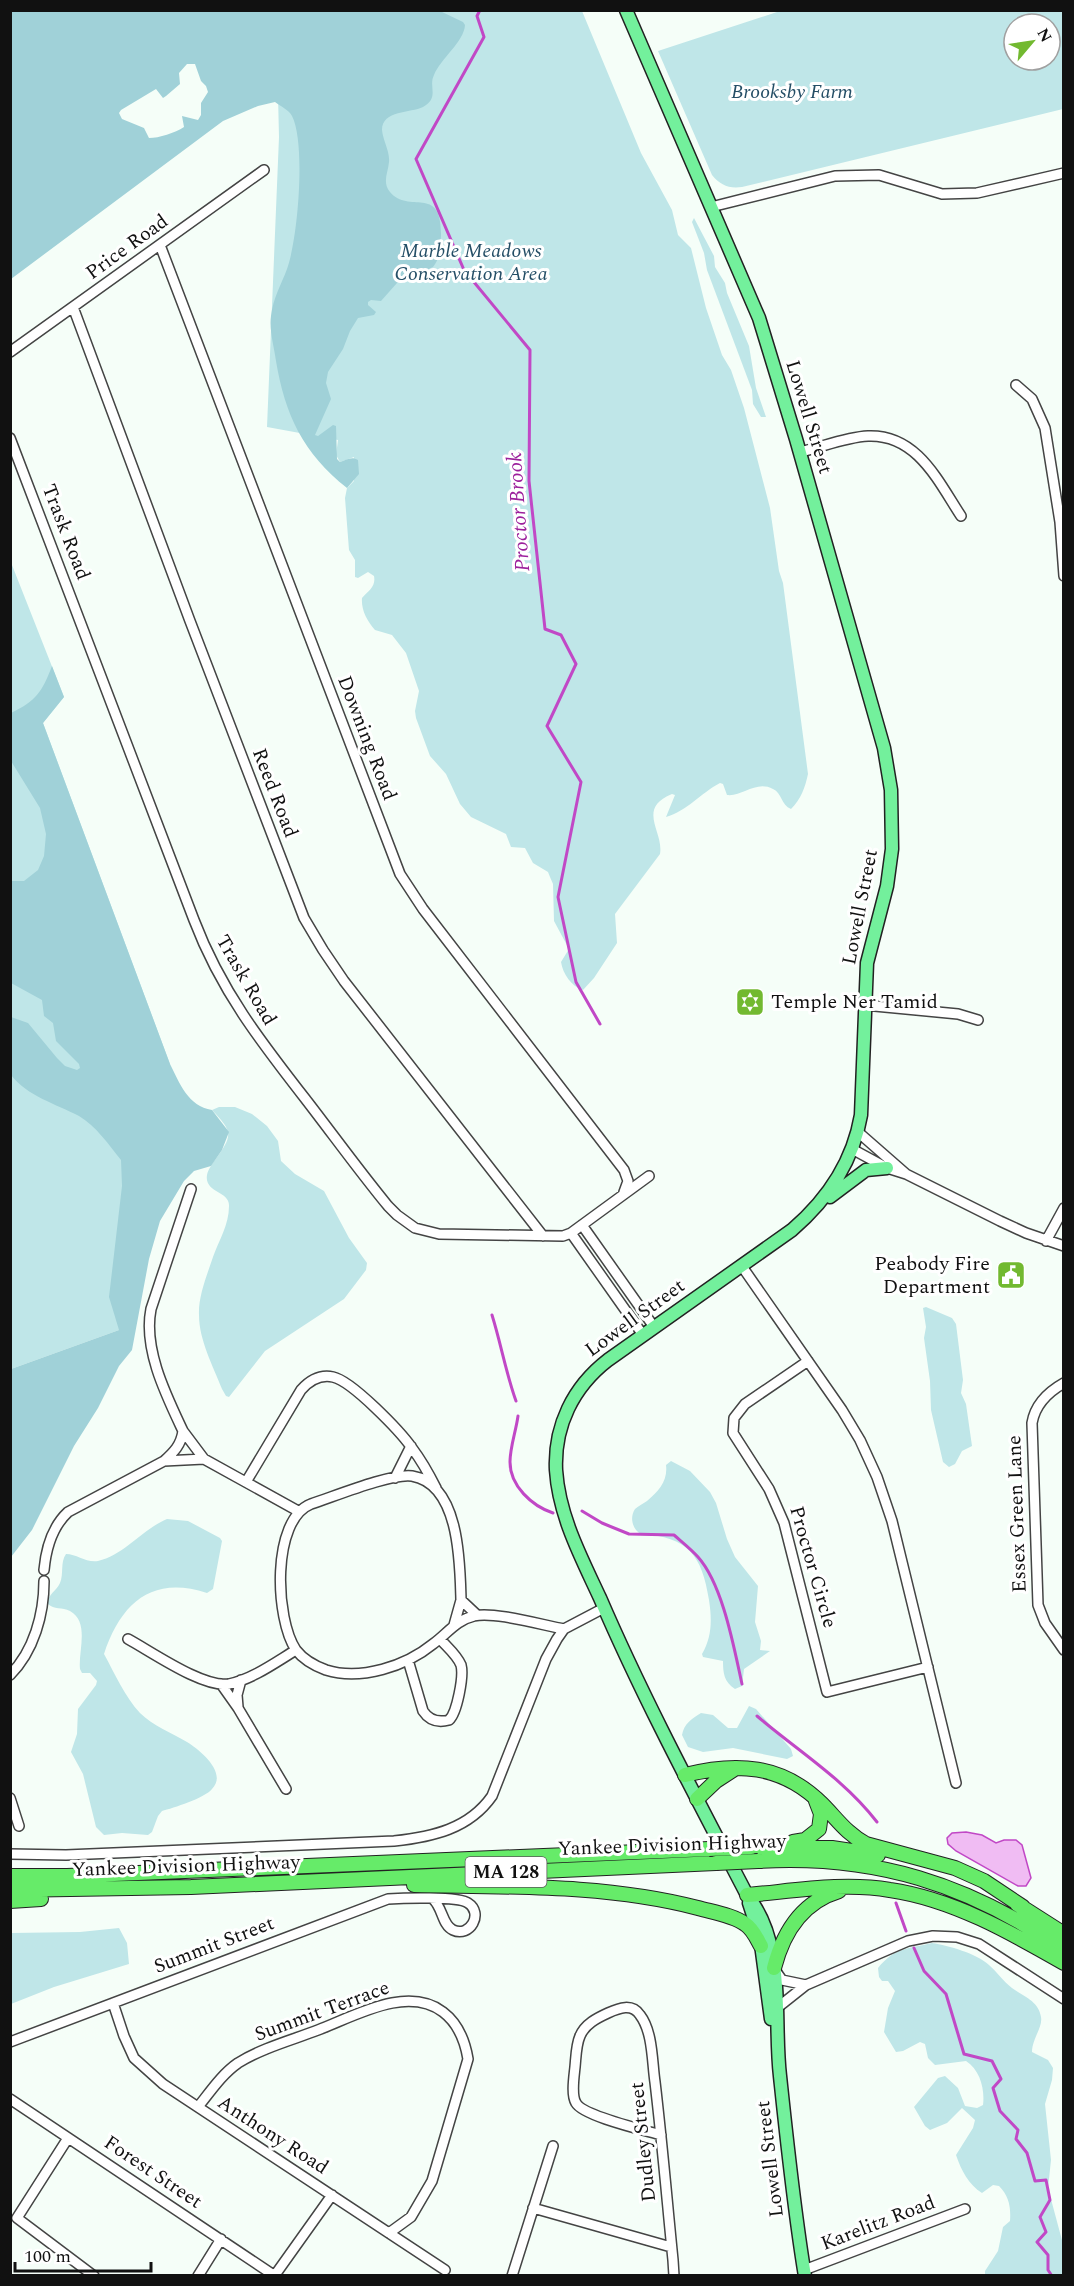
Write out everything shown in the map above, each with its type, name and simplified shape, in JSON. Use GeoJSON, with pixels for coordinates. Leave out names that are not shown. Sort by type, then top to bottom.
{"type":"FeatureCollection","features":[{"type":"Feature","properties":{"kind":"highway"},"geometry":{"type":"LineString","coordinates":[[685,1775],[719,1767],[754,1769],[778,1775],[797,1784],[814,1797],[857,1839],[866,1844],[955,1868],[984,1881],[1023,1907]]}},
{"type":"Feature","properties":{"kind":"highway"},"geometry":{"type":"LineString","coordinates":[[697,1799],[716,1781],[736,1768]]}},
{"type":"Feature","properties":{"kind":"highway"},"geometry":{"type":"LineString","coordinates":[[751,1847],[805,1840],[812,1835],[819,1829],[821,1822],[821,1814],[814,1797]]}},
{"type":"Feature","properties":{"kind":"highway","name":"Yankee Division Highway"},"geometry":{"type":"LineString","coordinates":[[10,1876],[67,1876],[751,1847],[832,1848],[898,1859],[963,1878],[1023,1907],[1064,1934]]}},
{"type":"Feature","properties":{"kind":"highway","name":"Yankee Division Highway"},"geometry":{"type":"LineString","coordinates":[[10,1890],[149,1888],[758,1861],[830,1861],[912,1875],[975,1897],[1019,1920],[1064,1950]]}},
{"type":"Feature","properties":{"kind":"highway"},"geometry":{"type":"LineString","coordinates":[[295,1882],[600,1890],[632,1894],[681,1904],[739,1921],[752,1930],[761,1946]]}},
{"type":"Feature","properties":{"kind":"highway"},"geometry":{"type":"LineString","coordinates":[[10,1901],[149,1888]]}},
{"type":"Feature","properties":{"kind":"highway"},"geometry":{"type":"LineString","coordinates":[[747,1895],[822,1888],[879,1888],[906,1893],[953,1907],[1005,1931],[1064,1963]]}},
{"type":"Feature","properties":{"kind":"highway"},"geometry":{"type":"LineString","coordinates":[[774,1968],[784,1937],[800,1916],[828,1895],[853,1888]]}},
{"type":"Feature","properties":{"kind":"main road","name":"Lowell Street"},"geometry":{"type":"LineString","coordinates":[[626,10],[759,318],[800,452],[828,557],[878,726],[891,790],[891,858],[867,963],[862,1097],[858,1132],[835,1184],[819,1204],[792,1230],[654,1327],[587,1378],[569,1405],[558,1438],[556,1471],[561,1503],[572,1537],[645,1698],[747,1895],[765,1925],[774,1968],[777,2008],[776,2037],[804,2273]]}},
{"type":"Feature","properties":{"kind":"main road"},"geometry":{"type":"LineString","coordinates":[[819,1204],[858,1174],[867,1170],[887,1168]]}},
{"type":"Feature","properties":{"kind":"main road","name":"Lowell Street"},"geometry":{"type":"LineString","coordinates":[[747,1895],[761,1946],[771,2020],[776,2037]]}},
{"type":"Feature","properties":{"kind":"street","name":"Price Road"},"geometry":{"type":"LineString","coordinates":[[10,352],[264,170]]}},
{"type":"Feature","properties":{"kind":"street"},"geometry":{"type":"LineString","coordinates":[[711,207],[835,176],[879,175],[942,194],[977,193],[1064,173]]}},
{"type":"Feature","properties":{"kind":"street","name":"Downing Road"},"geometry":{"type":"LineString","coordinates":[[160,245],[400,874],[423,909],[624,1170],[628,1181],[624,1193]]}},
{"type":"Feature","properties":{"kind":"street","name":"Reed Road"},"geometry":{"type":"LineString","coordinates":[[73,308],[304,918],[345,981],[543,1236]]}},
{"type":"Feature","properties":{"kind":"street"},"geometry":{"type":"LineString","coordinates":[[1016,385],[1032,399],[1044,428],[1060,522],[1064,576]]}},
{"type":"Feature","properties":{"kind":"street"},"geometry":{"type":"LineString","coordinates":[[800,452],[867,436],[891,438],[902,443],[926,462],[962,516]]}},
{"type":"Feature","properties":{"kind":"street","name":"Trask Road"},"geometry":{"type":"LineString","coordinates":[[10,438],[200,936],[221,982],[239,1011],[381,1197],[397,1215],[415,1228],[439,1234],[563,1236],[571,1233],[650,1176]]}},
{"type":"Feature","properties":{"kind":"street"},"geometry":{"type":"LineString","coordinates":[[864,1005],[958,1014],[978,1020]]}},
{"type":"Feature","properties":{"kind":"street"},"geometry":{"type":"LineString","coordinates":[[858,1132],[906,1174]]}},
{"type":"Feature","properties":{"kind":"street"},"geometry":{"type":"LineString","coordinates":[[852,1149],[1000,1221],[1064,1246]]}},
{"type":"Feature","properties":{"kind":"street"},"geometry":{"type":"LineString","coordinates":[[192,1189],[151,1309],[148,1327],[153,1357],[183,1431],[204,1459],[298,1511]]}},
{"type":"Feature","properties":{"kind":"street"},"geometry":{"type":"LineString","coordinates":[[1047,1241],[1064,1208]]}},
{"type":"Feature","properties":{"kind":"street"},"geometry":{"type":"LineString","coordinates":[[582,1225],[654,1327]]}},
{"type":"Feature","properties":{"kind":"street"},"geometry":{"type":"LineString","coordinates":[[571,1233],[643,1335]]}},
{"type":"Feature","properties":{"kind":"street"},"geometry":{"type":"LineString","coordinates":[[741,1265],[851,1425],[877,1477],[892,1521],[956,1783]]}},
{"type":"Feature","properties":{"kind":"street","name":"Proctor Circle"},"geometry":{"type":"LineString","coordinates":[[808,1361],[745,1404],[738,1411],[732,1426],[736,1440],[769,1489],[784,1523],[827,1692],[928,1667]]}},
{"type":"Feature","properties":{"kind":"street"},"geometry":{"type":"LineString","coordinates":[[246,1482],[295,1398],[313,1379],[330,1377],[346,1383],[411,1446],[440,1496],[456,1532],[461,1599],[454,1625]]}},
{"type":"Feature","properties":{"kind":"street","name":"Essex Green Lane"},"geometry":{"type":"LineString","coordinates":[[1064,1383],[1051,1391],[1039,1404],[1032,1423],[1038,1605],[1045,1623],[1064,1650]]}},
{"type":"Feature","properties":{"kind":"street"},"geometry":{"type":"LineString","coordinates":[[44,1570],[50,1540],[68,1512],[165,1461],[180,1445],[183,1431]]}},
{"type":"Feature","properties":{"kind":"street"},"geometry":{"type":"LineString","coordinates":[[394,1478],[411,1446]]}},
{"type":"Feature","properties":{"kind":"street"},"geometry":{"type":"LineString","coordinates":[[165,1461],[204,1459]]}},
{"type":"Feature","properties":{"kind":"street"},"geometry":{"type":"LineString","coordinates":[[440,1496],[432,1486],[412,1476],[394,1478],[311,1504],[298,1511],[287,1532],[281,1581],[284,1617],[296,1650],[305,1659],[326,1670],[345,1673],[382,1668],[408,1660],[440,1639],[454,1625],[477,1615],[564,1629],[604,1608]]}},
{"type":"Feature","properties":{"kind":"street"},"geometry":{"type":"LineString","coordinates":[[10,1675],[29,1651],[40,1618],[44,1581]]}},
{"type":"Feature","properties":{"kind":"street"},"geometry":{"type":"LineString","coordinates":[[461,1599],[477,1615]]}},
{"type":"Feature","properties":{"kind":"street","name":"Yankee Division Highway"},"geometry":{"type":"LineString","coordinates":[[10,1854],[66,1855],[407,1840],[428,1837],[457,1826],[479,1812],[492,1796],[546,1659],[564,1629]]}},
{"type":"Feature","properties":{"kind":"street"},"geometry":{"type":"LineString","coordinates":[[128,1639],[200,1679],[221,1684],[241,1680],[296,1650]]}},
{"type":"Feature","properties":{"kind":"street"},"geometry":{"type":"LineString","coordinates":[[408,1660],[423,1711],[438,1722],[449,1720],[455,1711],[462,1673],[459,1661],[440,1639]]}},
{"type":"Feature","properties":{"kind":"street"},"geometry":{"type":"LineString","coordinates":[[238,1708],[237,1695],[241,1680]]}},
{"type":"Feature","properties":{"kind":"street"},"geometry":{"type":"LineString","coordinates":[[221,1684],[238,1708],[286,1789]]}},
{"type":"Feature","properties":{"kind":"street"},"geometry":{"type":"LineString","coordinates":[[10,1798],[19,1826]]}},
{"type":"Feature","properties":{"kind":"street","name":"Summit Street"},"geometry":{"type":"LineString","coordinates":[[10,2042],[382,1901],[404,1898],[434,1899],[466,1901],[475,1913],[474,1923],[466,1930],[451,1929],[444,1921],[440,1907],[434,1899]]}},
{"type":"Feature","properties":{"kind":"street"},"geometry":{"type":"LineString","coordinates":[[777,2008],[806,1985],[908,1941],[933,1936],[968,1940],[979,1944],[1064,1999]]}},
{"type":"Feature","properties":{"kind":"street"},"geometry":{"type":"LineString","coordinates":[[774,1968],[782,1980],[806,1985]]}},
{"type":"Feature","properties":{"kind":"street","name":"Summit Terrace"},"geometry":{"type":"LineString","coordinates":[[198,2107],[229,2070],[264,2051],[390,2003],[413,2001],[434,2005],[457,2027],[466,2046],[468,2059],[432,2181],[411,2217],[389,2233]]}},
{"type":"Feature","properties":{"kind":"street","name":"Anthony Road"},"geometry":{"type":"LineString","coordinates":[[113,2003],[134,2058],[163,2084],[445,2270]]}},
{"type":"Feature","properties":{"kind":"street","name":"Dudley Street"},"geometry":{"type":"LineString","coordinates":[[660,2135],[589,2113],[577,2105],[574,2099],[577,2051],[580,2034],[590,2022],[626,2007],[640,2014],[648,2035],[660,2135],[674,2276]]}},
{"type":"Feature","properties":{"kind":"street","name":"Forest Street"},"geometry":{"type":"LineString","coordinates":[[10,2099],[275,2275]]}},
{"type":"Feature","properties":{"kind":"street"},"geometry":{"type":"LineString","coordinates":[[68,2138],[17,2218],[94,2276]]}},
{"type":"Feature","properties":{"kind":"street"},"geometry":{"type":"LineString","coordinates":[[512,2276],[553,2146]]}},
{"type":"Feature","properties":{"kind":"street"},"geometry":{"type":"LineString","coordinates":[[275,2275],[332,2195]]}},
{"type":"Feature","properties":{"kind":"street"},"geometry":{"type":"LineString","coordinates":[[533,2208],[671,2247]]}},
{"type":"Feature","properties":{"kind":"street","name":"Karelitz Road"},"geometry":{"type":"LineString","coordinates":[[804,2273],[965,2210]]}},
{"type":"Feature","properties":{"kind":"street"},"geometry":{"type":"LineString","coordinates":[[198,2276],[221,2239]]}},
{"type":"Feature","properties":{"kind":"green space","name":"Marble Meadows Conservation Area"},"geometry":{"type":"Polygon","coordinates":[[[276,11],[582,11],[641,153],[672,210],[678,235],[691,248],[706,308],[744,408],[770,508],[779,571],[783,583],[808,774],[800,797],[791,809],[773,789],[761,786],[738,794],[727,795],[723,784],[720,783],[681,811],[666,817],[675,795],[672,794],[661,800],[653,814],[660,854],[615,914],[617,943],[594,978],[583,990],[571,983],[562,966],[561,962],[569,949],[554,921],[553,884],[548,872],[533,863],[525,848],[511,847],[506,834],[471,817],[460,804],[446,774],[430,756],[416,718],[419,691],[406,653],[392,635],[375,630],[365,615],[362,598],[373,586],[374,576],[368,572],[358,578],[355,577],[355,560],[349,550],[345,498],[347,488],[354,481],[354,457],[340,462],[336,455],[338,440],[267,427],[279,137],[276,11]]]}},
{"type":"Feature","properties":{"kind":"green space","name":"Brooksby Farm"},"geometry":{"type":"Polygon","coordinates":[[[780,11],[1063,11],[1063,109],[742,187],[729,187],[712,175],[658,51],[780,11]]]}},
{"type":"Feature","properties":{"kind":"green space"},"geometry":{"type":"Polygon","coordinates":[[[694,218],[714,256],[715,267],[725,283],[749,346],[756,388],[766,417],[761,417],[753,404],[752,390],[707,270],[704,253],[692,222],[694,218]]]}},
{"type":"Feature","properties":{"kind":"green space"},"geometry":{"type":"Polygon","coordinates":[[[10,560],[64,697],[43,723],[170,1064],[119,1330],[11,1369],[10,560]]]}},
{"type":"Feature","properties":{"kind":"green space"},"geometry":{"type":"Polygon","coordinates":[[[219,1107],[235,1107],[252,1114],[267,1126],[278,1141],[281,1161],[295,1174],[324,1191],[349,1238],[367,1263],[366,1270],[344,1299],[265,1351],[229,1397],[222,1389],[207,1353],[201,1334],[199,1315],[203,1286],[229,1213],[226,1197],[213,1189],[207,1181],[209,1169],[225,1145],[228,1134],[224,1124],[212,1110],[219,1107]]]}},
{"type":"Feature","properties":{"kind":"green space"},"geometry":{"type":"Polygon","coordinates":[[[926,1307],[952,1318],[956,1324],[963,1380],[961,1393],[966,1404],[972,1446],[962,1451],[955,1464],[949,1467],[943,1462],[931,1410],[930,1381],[924,1338],[926,1327],[923,1308],[926,1307]]]}},
{"type":"Feature","properties":{"kind":"green space"},"geometry":{"type":"Polygon","coordinates":[[[671,1461],[690,1471],[710,1492],[735,1557],[758,1586],[755,1622],[761,1641],[760,1650],[770,1651],[744,1669],[742,1686],[735,1689],[725,1677],[723,1661],[703,1657],[702,1654],[709,1635],[711,1614],[706,1584],[697,1560],[681,1544],[670,1539],[641,1534],[633,1523],[632,1516],[635,1509],[659,1489],[666,1476],[666,1465],[671,1461]]]}},
{"type":"Feature","properties":{"kind":"green space"},"geometry":{"type":"Polygon","coordinates":[[[167,1519],[188,1521],[222,1541],[213,1589],[207,1593],[187,1588],[170,1588],[155,1591],[141,1598],[120,1620],[104,1654],[125,1693],[140,1713],[199,1750],[215,1769],[216,1783],[203,1796],[162,1811],[152,1832],[148,1835],[122,1833],[104,1835],[96,1827],[83,1774],[71,1752],[77,1734],[78,1709],[97,1681],[90,1673],[82,1673],[80,1669],[82,1638],[80,1622],[70,1611],[50,1606],[48,1600],[60,1583],[66,1554],[94,1561],[107,1558],[167,1519]]]}},
{"type":"Feature","properties":{"kind":"green space"},"geometry":{"type":"Polygon","coordinates":[[[749,1706],[756,1709],[791,1749],[793,1756],[787,1759],[733,1748],[703,1752],[688,1747],[682,1735],[686,1725],[694,1717],[701,1713],[713,1715],[728,1728],[737,1728],[749,1706]]]}},
{"type":"Feature","properties":{"kind":"green space"},"geometry":{"type":"Polygon","coordinates":[[[119,1928],[127,1943],[129,1964],[54,1987],[11,2004],[11,1933],[80,1932],[119,1928]]]}},
{"type":"Feature","properties":{"kind":"green space"},"geometry":{"type":"Polygon","coordinates":[[[932,1943],[962,1951],[984,1961],[1009,1985],[1030,1999],[1040,2011],[1041,2021],[1032,2052],[1048,2060],[1053,2068],[1045,2104],[1051,2160],[1048,2188],[1063,2244],[1062,2275],[985,2275],[985,2271],[998,2251],[1003,2227],[1010,2221],[1010,2211],[1009,2202],[999,2186],[993,2185],[982,2193],[977,2190],[963,2172],[958,2161],[956,2155],[973,2128],[975,2120],[962,2108],[947,2123],[930,2130],[925,2126],[914,2107],[938,2078],[945,2076],[958,2088],[965,2106],[977,2108],[983,2105],[981,2080],[975,2069],[966,2061],[935,2065],[928,2058],[925,2044],[920,2042],[896,2052],[884,2032],[888,2008],[895,1991],[888,1981],[882,1981],[879,1977],[878,1968],[896,1952],[932,1943]]]}},
{"type":"Feature","properties":{"kind":"shaded area"},"geometry":{"type":"Polygon","coordinates":[[[11,11],[440,11],[463,22],[465,25],[461,38],[434,75],[432,96],[428,103],[418,109],[398,113],[383,124],[382,130],[389,158],[386,181],[390,192],[398,198],[430,205],[436,210],[440,220],[441,236],[438,257],[433,267],[397,283],[381,301],[368,302],[368,305],[376,312],[374,315],[358,318],[343,349],[328,372],[326,383],[331,399],[315,435],[318,436],[333,425],[336,426],[337,459],[340,462],[351,458],[358,460],[359,474],[347,488],[319,461],[298,432],[280,381],[272,338],[272,309],[291,255],[297,215],[299,147],[291,114],[275,102],[258,106],[223,121],[11,279],[11,11]],[[187,64],[179,73],[180,84],[166,96],[163,98],[156,89],[121,110],[119,113],[122,119],[144,128],[149,138],[167,135],[184,127],[182,116],[198,120],[201,115],[201,103],[208,92],[195,64],[187,64]]]}},
{"type":"Feature","properties":{"kind":"shaded area"},"geometry":{"type":"Polygon","coordinates":[[[52,666],[64,697],[43,723],[170,1064],[181,1086],[191,1099],[204,1108],[212,1110],[229,1132],[222,1150],[211,1166],[194,1171],[184,1181],[160,1221],[149,1259],[132,1350],[119,1366],[98,1408],[74,1446],[32,1530],[11,1557],[11,1369],[119,1330],[109,1297],[122,1186],[121,1160],[102,1136],[85,1120],[33,1094],[11,1075],[11,1017],[28,1023],[65,1066],[77,1070],[80,1068],[79,1064],[56,1041],[53,1023],[44,1016],[42,1000],[11,983],[11,881],[24,881],[38,870],[44,856],[46,834],[40,808],[11,761],[11,713],[37,695],[52,666]]]}},
{"type":"Feature","properties":{"kind":"shaded area"},"geometry":{"type":"Polygon","coordinates":[[[966,1832],[982,1835],[996,1843],[1016,1840],[1022,1845],[1031,1878],[1026,1886],[1018,1886],[956,1851],[948,1844],[947,1838],[952,1833],[966,1832]]]}},
{"type":"Feature","properties":{"kind":"waterway","name":"Proctor Brook"},"geometry":{"type":"LineString","coordinates":[[480,10],[477,16],[484,37],[416,159],[464,270],[530,350],[529,481],[545,629],[561,635],[576,664],[547,726],[581,782],[558,897],[576,982],[600,1024]]}},
{"type":"Feature","properties":{"kind":"waterway","name":"Proctor Brook"},"geometry":{"type":"LineString","coordinates":[[492,1315],[516,1401]]}},
{"type":"Feature","properties":{"kind":"waterway","name":"Proctor Brook"},"geometry":{"type":"LineString","coordinates":[[518,1416],[510,1456],[511,1471],[524,1494],[537,1505],[553,1513]]}},
{"type":"Feature","properties":{"kind":"waterway","name":"Proctor Brook"},"geometry":{"type":"LineString","coordinates":[[582,1511],[602,1523],[629,1534],[674,1535],[695,1554],[707,1569],[721,1600],[742,1684]]}},
{"type":"Feature","properties":{"kind":"waterway","name":"Proctor Brook"},"geometry":{"type":"LineString","coordinates":[[757,1716],[850,1792],[877,1822]]}},
{"type":"Feature","properties":{"kind":"waterway","name":"Proctor Brook"},"geometry":{"type":"LineString","coordinates":[[896,1903],[906,1931]]}},
{"type":"Feature","properties":{"kind":"waterway","name":"Proctor Brook"},"geometry":{"type":"LineString","coordinates":[[914,1948],[924,1971],[946,1994],[964,2054],[992,2061],[1001,2079],[993,2088],[1000,2111],[1018,2130],[1016,2139],[1027,2153],[1035,2181],[1046,2180],[1050,2200],[1040,2217],[1046,2232],[1037,2242],[1048,2255],[1048,2270],[1052,2276]]}},
{"type":"Feature","properties":{"kind":"place","name":"Temple Ner Tamid"},"geometry":{"type":"Point","coordinates":[750,1002]}},
{"type":"Feature","properties":{"kind":"place","name":"Peabody Fire Department"},"geometry":{"type":"Point","coordinates":[1011,1275]}}]}
